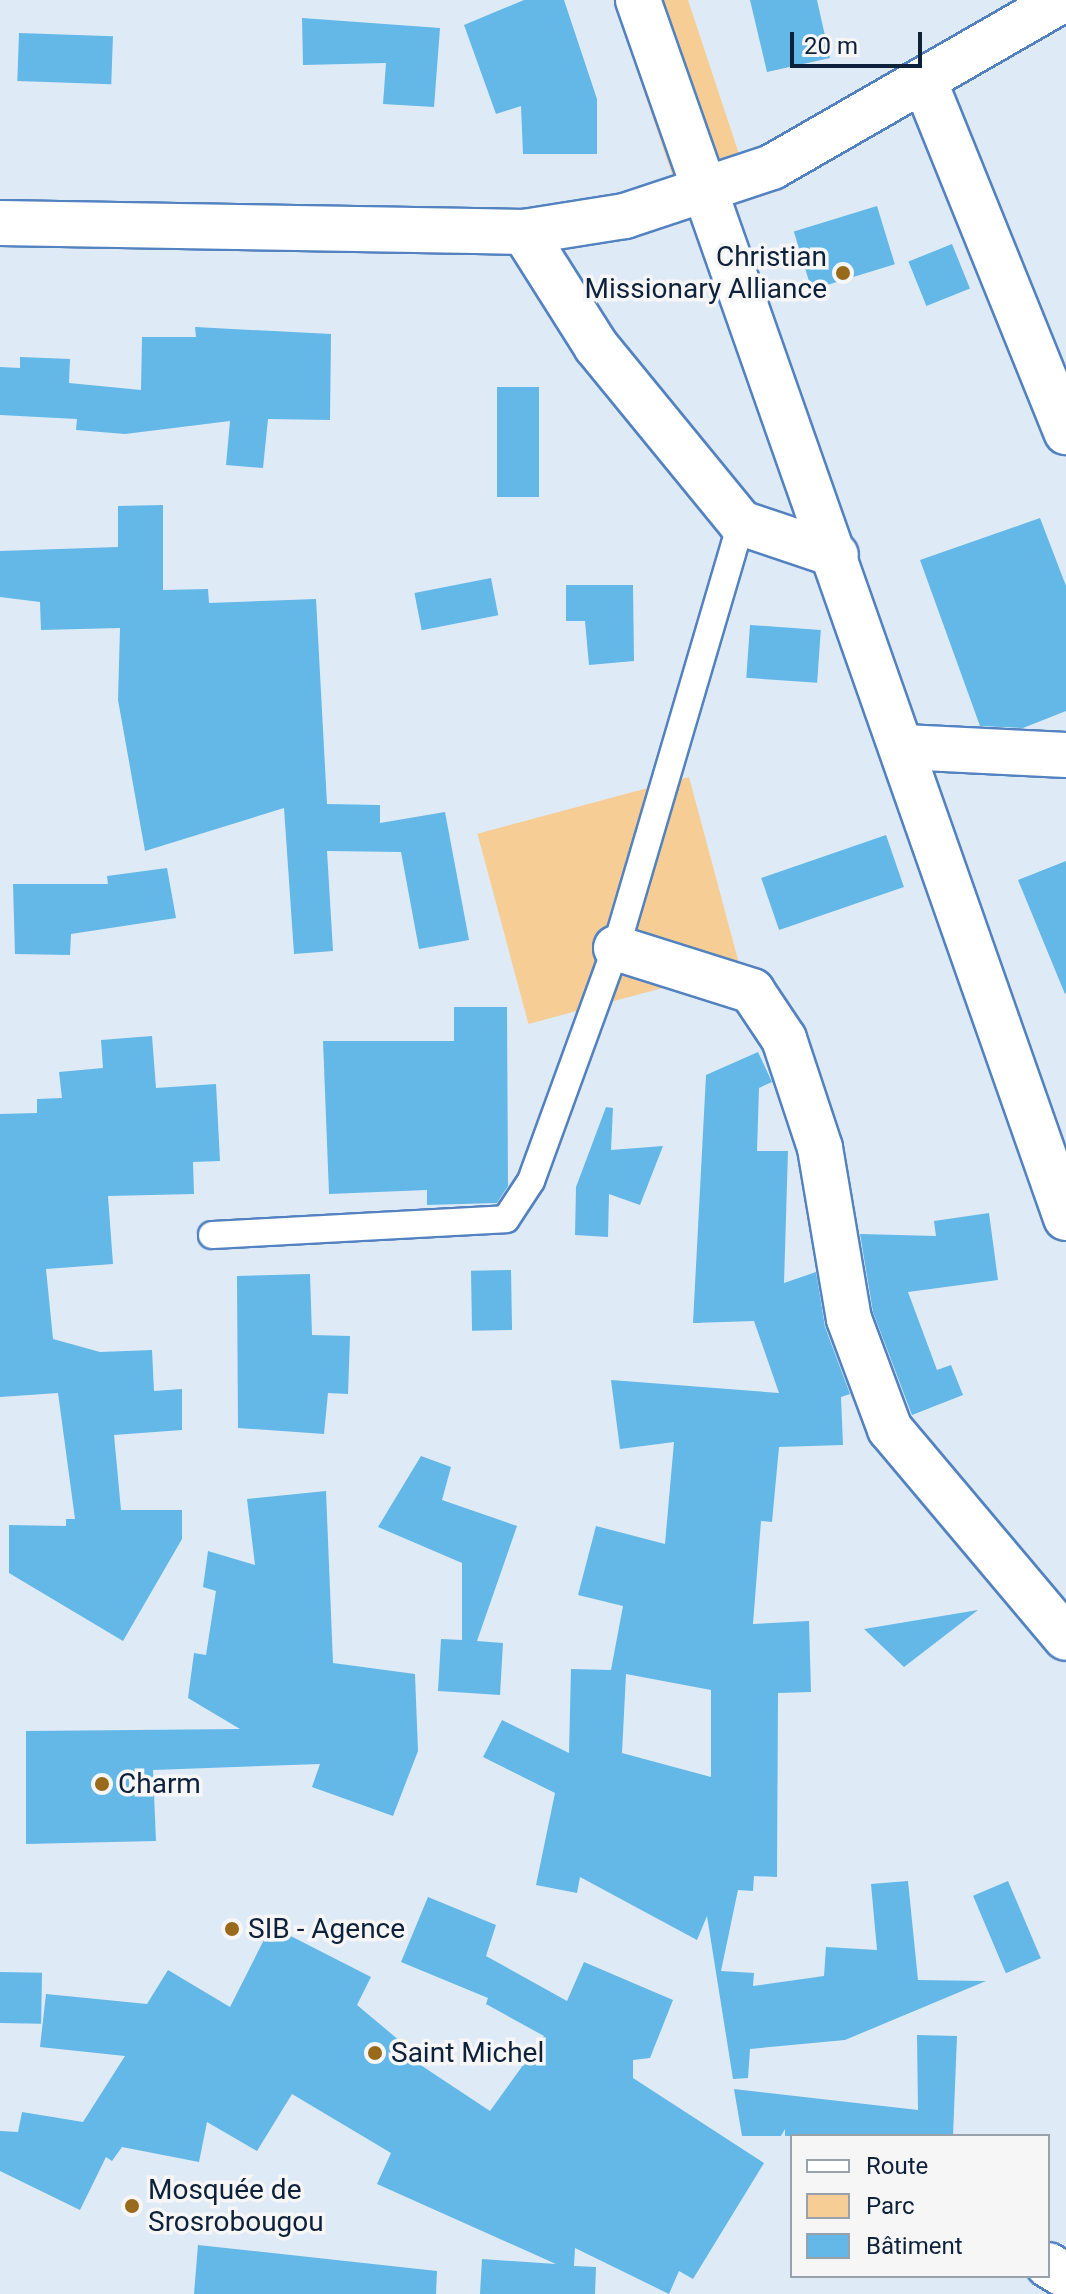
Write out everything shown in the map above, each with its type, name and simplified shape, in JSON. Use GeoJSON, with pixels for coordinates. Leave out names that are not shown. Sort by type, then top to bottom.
{"type":"FeatureCollection","features":[{"type":"Feature","properties":{"kind":"street"},"geometry":{"type":"LineString","coordinates":[[638,0],[708,187],[1066,1218]]}},
{"type":"Feature","properties":{"kind":"street"},"geometry":{"type":"LineString","coordinates":[[0,223],[524,232],[625,216],[772,167],[1063,0]]}},
{"type":"Feature","properties":{"kind":"street"},"geometry":{"type":"LineString","coordinates":[[924,80],[1066,432]]}},
{"type":"Feature","properties":{"kind":"street"},"geometry":{"type":"LineString","coordinates":[[524,232],[596,346],[741,523],[836,555]]}},
{"type":"Feature","properties":{"kind":"street"},"geometry":{"type":"LineString","coordinates":[[904,747],[1066,755]]}},
{"type":"Feature","properties":{"kind":"street"},"geometry":{"type":"LineString","coordinates":[[616,948],[752,991],[784,1039],[820,1148],[849,1319],[890,1429],[1066,1638]]}},
{"type":"Feature","properties":{"kind":"lane"},"geometry":{"type":"LineString","coordinates":[[212,1235],[506,1219],[531,1181],[616,948],[741,523]]}},
{"type":"Feature","properties":{"kind":"green space"},"geometry":{"type":"Polygon","coordinates":[[[613,0],[688,0],[740,157],[680,198],[613,0]]]}},
{"type":"Feature","properties":{"kind":"green space"},"geometry":{"type":"Polygon","coordinates":[[[689,777],[740,967],[528,1024],[477,834],[689,777]]]}},
{"type":"Feature","properties":{"kind":"building"},"geometry":{"type":"Polygon","coordinates":[[[524,0],[564,0],[597,99],[597,154],[523,154],[521,106],[496,114],[464,25],[524,0]]]}},
{"type":"Feature","properties":{"kind":"building"},"geometry":{"type":"Polygon","coordinates":[[[750,0],[817,0],[830,58],[767,72],[750,0]]]}},
{"type":"Feature","properties":{"kind":"building"},"geometry":{"type":"Polygon","coordinates":[[[302,18],[440,28],[434,107],[383,104],[386,63],[303,65],[302,18]]]}},
{"type":"Feature","properties":{"kind":"building"},"geometry":{"type":"Polygon","coordinates":[[[19,33],[113,36],[111,84],[17,81],[19,33]]]}},
{"type":"Feature","properties":{"kind":"building"},"geometry":{"type":"Polygon","coordinates":[[[877,206],[895,264],[812,290],[794,231],[877,206]]]}},
{"type":"Feature","properties":{"kind":"building"},"geometry":{"type":"Polygon","coordinates":[[[952,244],[970,289],[926,306],[908,262],[952,244]]]}},
{"type":"Feature","properties":{"kind":"building"},"geometry":{"type":"Polygon","coordinates":[[[195,327],[331,334],[330,420],[268,419],[263,468],[226,465],[230,421],[125,434],[76,430],[77,419],[0,415],[0,367],[20,368],[20,357],[70,359],[69,383],[141,390],[142,337],[196,337],[195,327]]]}},
{"type":"Feature","properties":{"kind":"building"},"geometry":{"type":"Polygon","coordinates":[[[497,387],[539,387],[539,497],[497,497],[497,387]]]}},
{"type":"Feature","properties":{"kind":"building"},"geometry":{"type":"Polygon","coordinates":[[[163,505],[163,590],[208,589],[209,603],[316,599],[327,804],[380,805],[380,823],[445,812],[469,940],[419,949],[401,852],[327,851],[333,951],[294,954],[284,808],[145,851],[118,700],[120,628],[41,630],[40,602],[0,597],[0,551],[118,547],[118,506],[163,505]]]}},
{"type":"Feature","properties":{"kind":"building"},"geometry":{"type":"Polygon","coordinates":[[[1040,518],[1066,586],[1066,711],[1023,728],[980,726],[920,560],[1040,518]]]}},
{"type":"Feature","properties":{"kind":"building"},"geometry":{"type":"Polygon","coordinates":[[[491,578],[498,615],[422,630],[414,593],[491,578]]]}},
{"type":"Feature","properties":{"kind":"building"},"geometry":{"type":"Polygon","coordinates":[[[566,585],[633,585],[634,661],[589,665],[585,621],[566,621],[566,585]]]}},
{"type":"Feature","properties":{"kind":"building"},"geometry":{"type":"Polygon","coordinates":[[[750,625],[821,630],[817,683],[746,678],[750,625]]]}},
{"type":"Feature","properties":{"kind":"building"},"geometry":{"type":"Polygon","coordinates":[[[886,835],[904,887],[779,930],[761,878],[886,835]]]}},
{"type":"Feature","properties":{"kind":"building"},"geometry":{"type":"Polygon","coordinates":[[[1066,861],[1066,993],[1065,994],[1018,880],[1066,861]]]}},
{"type":"Feature","properties":{"kind":"building"},"geometry":{"type":"Polygon","coordinates":[[[167,868],[176,918],[71,934],[70,955],[15,954],[13,884],[108,884],[107,876],[167,868]]]}},
{"type":"Feature","properties":{"kind":"building"},"geometry":{"type":"Polygon","coordinates":[[[454,1007],[507,1007],[508,1186],[497,1203],[427,1205],[427,1190],[329,1194],[323,1041],[454,1041],[454,1007]]]}},
{"type":"Feature","properties":{"kind":"building"},"geometry":{"type":"Polygon","coordinates":[[[152,1036],[156,1088],[216,1084],[220,1161],[193,1162],[194,1194],[108,1196],[113,1264],[46,1269],[53,1339],[100,1352],[152,1350],[154,1391],[182,1389],[182,1430],[114,1435],[121,1510],[182,1510],[182,1539],[123,1641],[9,1573],[9,1525],[66,1526],[66,1519],[75,1519],[58,1393],[0,1397],[0,1114],[37,1113],[37,1099],[62,1098],[59,1072],[103,1068],[101,1040],[152,1036]]]}},
{"type":"Feature","properties":{"kind":"building"},"geometry":{"type":"Polygon","coordinates":[[[758,1052],[772,1082],[759,1088],[757,1151],[788,1151],[784,1283],[816,1272],[825,1327],[850,1394],[841,1397],[843,1445],[779,1447],[772,1522],[761,1521],[753,1624],[809,1621],[811,1692],[778,1693],[777,1877],[754,1876],[753,1891],[738,1890],[721,1971],[754,1973],[753,1986],[824,1976],[826,1947],[877,1950],[871,1884],[908,1881],[918,1980],[986,1981],[845,2040],[750,2049],[748,2078],[733,2079],[707,1916],[697,1940],[580,1877],[577,1893],[536,1885],[555,1793],[483,1757],[502,1720],[569,1753],[571,1669],[611,1670],[623,1606],[578,1595],[596,1526],[665,1544],[674,1442],[620,1449],[611,1380],[779,1393],[754,1321],[693,1323],[706,1075],[758,1052]],[[626,1674],[622,1753],[711,1777],[711,1690],[626,1674]]]}},
{"type":"Feature","properties":{"kind":"building"},"geometry":{"type":"Polygon","coordinates":[[[606,1107],[613,1108],[611,1150],[663,1146],[640,1205],[609,1194],[608,1237],[575,1235],[576,1187],[606,1107]]]}},
{"type":"Feature","properties":{"kind":"building"},"geometry":{"type":"Polygon","coordinates":[[[989,1213],[998,1280],[908,1292],[937,1370],[951,1365],[963,1395],[912,1415],[873,1312],[860,1234],[936,1236],[934,1221],[989,1213]]]}},
{"type":"Feature","properties":{"kind":"building"},"geometry":{"type":"Polygon","coordinates":[[[511,1270],[512,1330],[472,1331],[471,1271],[511,1270]]]}},
{"type":"Feature","properties":{"kind":"building"},"geometry":{"type":"Polygon","coordinates":[[[310,1274],[312,1335],[350,1336],[348,1394],[328,1393],[324,1434],[238,1428],[237,1276],[310,1274]]]}},
{"type":"Feature","properties":{"kind":"building"},"geometry":{"type":"Polygon","coordinates":[[[421,1456],[451,1467],[442,1500],[517,1526],[477,1641],[503,1643],[500,1695],[438,1691],[441,1639],[462,1640],[462,1563],[378,1527],[421,1456]]]}},
{"type":"Feature","properties":{"kind":"building"},"geometry":{"type":"Polygon","coordinates":[[[326,1491],[333,1663],[415,1674],[418,1751],[393,1816],[312,1787],[320,1764],[153,1770],[156,1841],[26,1844],[26,1731],[240,1729],[188,1698],[194,1653],[206,1655],[216,1591],[203,1587],[208,1551],[255,1565],[247,1499],[326,1491]]]}},
{"type":"Feature","properties":{"kind":"building"},"geometry":{"type":"Polygon","coordinates":[[[978,1610],[904,1667],[864,1629],[978,1610]]]}},
{"type":"Feature","properties":{"kind":"building"},"geometry":{"type":"Polygon","coordinates":[[[1008,1881],[1041,1958],[1006,1973],[973,1896],[1008,1881]]]}},
{"type":"Feature","properties":{"kind":"building"},"geometry":{"type":"Polygon","coordinates":[[[428,1897],[496,1925],[486,1956],[567,2001],[584,1962],[673,2000],[650,2058],[633,2060],[633,2078],[764,2163],[693,2279],[679,2271],[669,2294],[575,2248],[574,2266],[596,2267],[595,2294],[480,2294],[482,2259],[556,2264],[377,2184],[391,2153],[292,2094],[257,2151],[207,2122],[199,2162],[122,2147],[112,2161],[106,2157],[80,2210],[0,2171],[0,2131],[18,2132],[22,2112],[83,2122],[125,2056],[40,2047],[46,1994],[147,2004],[168,1970],[230,2007],[271,1926],[371,1977],[357,2005],[419,2057],[416,2062],[490,2111],[544,2036],[486,2004],[488,1998],[401,1962],[428,1897]]]}},
{"type":"Feature","properties":{"kind":"building"},"geometry":{"type":"Polygon","coordinates":[[[0,1972],[42,1973],[41,2024],[0,2023],[0,1972]]]}},
{"type":"Feature","properties":{"kind":"building"},"geometry":{"type":"Polygon","coordinates":[[[917,2035],[957,2036],[953,2134],[785,2136],[785,2129],[781,2136],[742,2136],[734,2089],[918,2110],[917,2035]]]}},
{"type":"Feature","properties":{"kind":"building"},"geometry":{"type":"Polygon","coordinates":[[[198,2245],[437,2271],[436,2294],[194,2294],[198,2245]]]}},
{"type":"Feature","properties":{"kind":"place","name":"Christian Missionary Alliance"},"geometry":{"type":"Point","coordinates":[843,273]}},
{"type":"Feature","properties":{"kind":"place","name":"Charm"},"geometry":{"type":"Point","coordinates":[102,1784]}},
{"type":"Feature","properties":{"kind":"place","name":"SIB - Agence"},"geometry":{"type":"Point","coordinates":[232,1929]}},
{"type":"Feature","properties":{"kind":"place","name":"Saint Michel"},"geometry":{"type":"Point","coordinates":[375,2053]}},
{"type":"Feature","properties":{"kind":"place","name":"Mosquée de Srosrobougou"},"geometry":{"type":"Point","coordinates":[132,2206]}}]}
